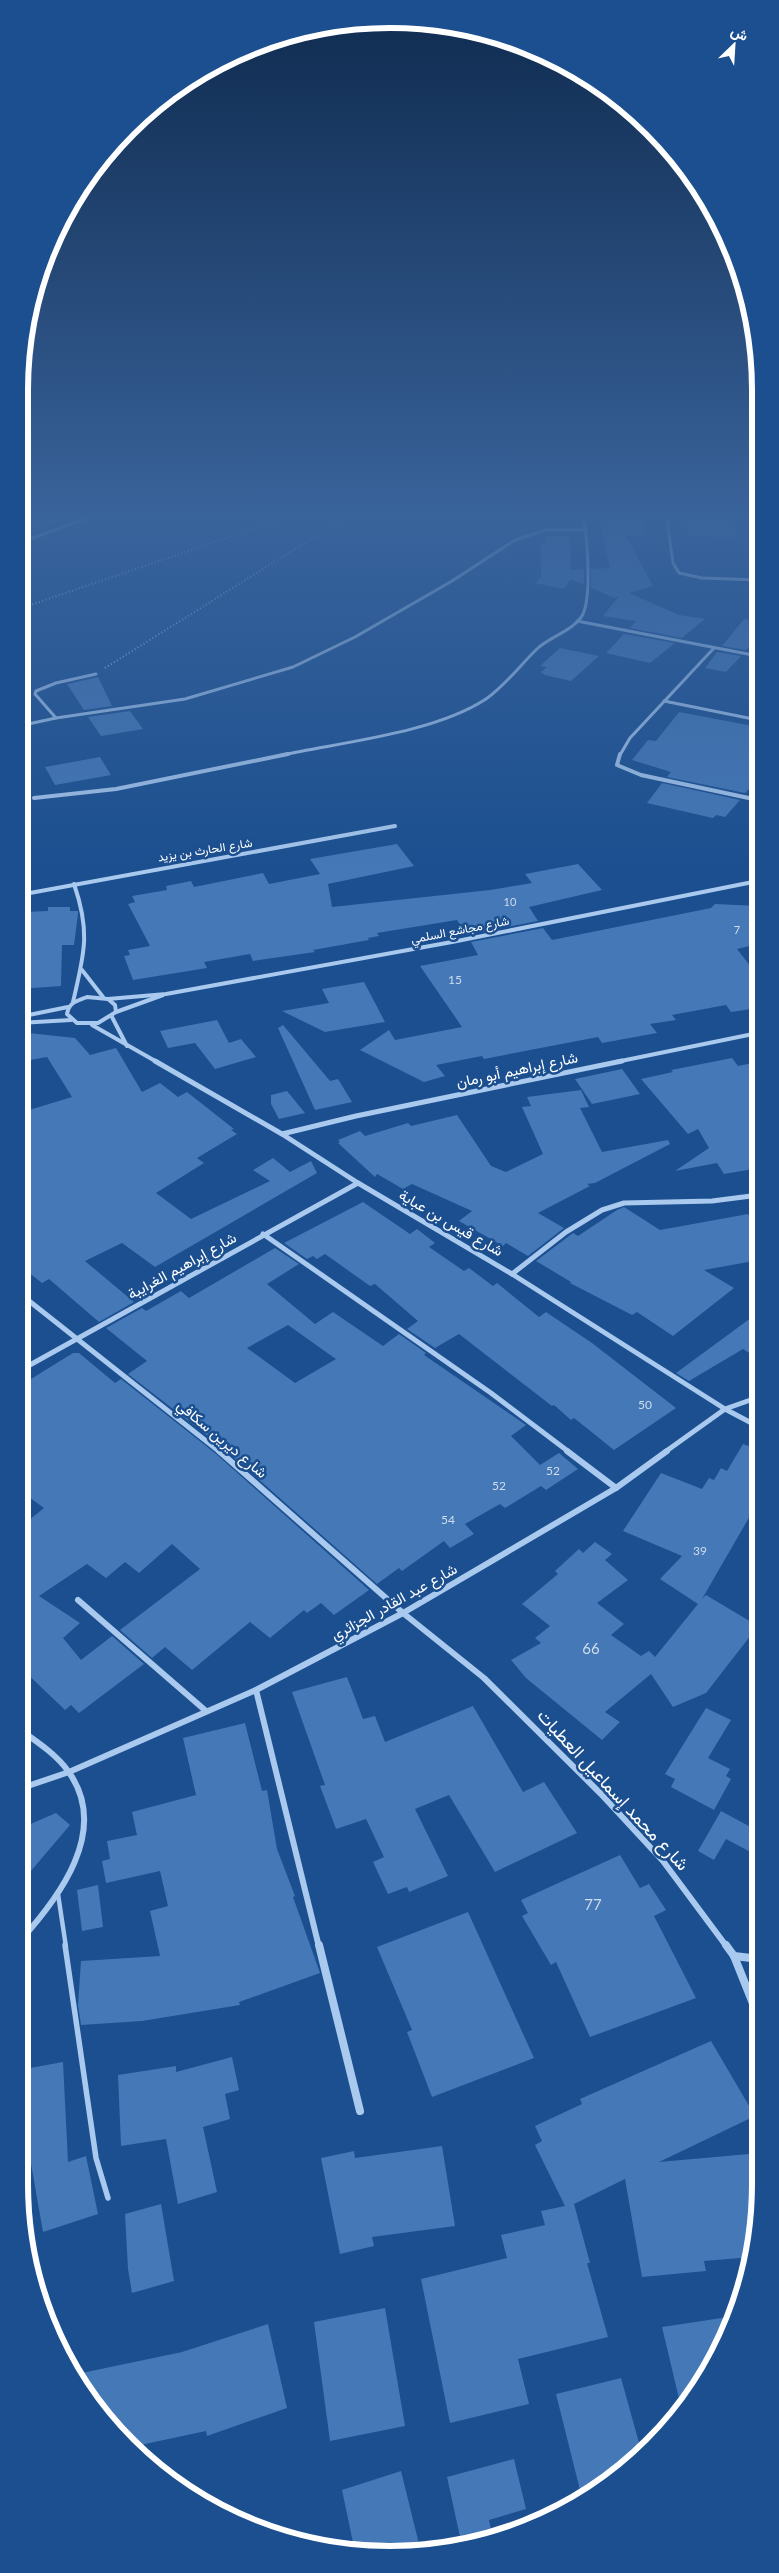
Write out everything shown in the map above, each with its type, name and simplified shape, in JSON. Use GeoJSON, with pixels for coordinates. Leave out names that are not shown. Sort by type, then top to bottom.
{"type":"FeatureCollection","features":[{"type":"Feature","properties":{"kind":"street"},"geometry":{"type":"LineString","coordinates":[[28,724],[56,718],[185,699],[292,667],[314,658],[362,632]]}},
{"type":"Feature","properties":{"kind":"street"},"geometry":{"type":"LineString","coordinates":[[34,798],[71,797],[108,792],[376,735],[436,719],[490,697],[546,641],[559,632]]}},
{"type":"Feature","properties":{"kind":"street"},"geometry":{"type":"LineString","coordinates":[[633,632],[752,655]]}},
{"type":"Feature","properties":{"kind":"street"},"geometry":{"type":"LineString","coordinates":[[714,648],[630,738],[620,753],[618,765],[623,769],[752,799]]}},
{"type":"Feature","properties":{"kind":"street"},"geometry":{"type":"LineString","coordinates":[[56,718],[36,694],[36,691],[56,683],[96,674]]}},
{"type":"Feature","properties":{"kind":"street"},"geometry":{"type":"LineString","coordinates":[[664,701],[752,719]]}},
{"type":"Feature","properties":{"kind":"street","name":"شارع الحارث بن يزيد"},"geometry":{"type":"LineString","coordinates":[[28,893],[395,826]]}},
{"type":"Feature","properties":{"kind":"street","name":"شارع مجاشع السلمي"},"geometry":{"type":"LineString","coordinates":[[116,1012],[166,994],[452,942],[752,883]]}},
{"type":"Feature","properties":{"kind":"street"},"geometry":{"type":"LineString","coordinates":[[28,1015],[68,1007],[73,1002],[82,970],[87,925],[74,884]]}},
{"type":"Feature","properties":{"kind":"street"},"geometry":{"type":"LineString","coordinates":[[28,1022],[71,1020],[91,1024],[112,1017],[116,1012],[115,1005],[105,998],[82,970]]}},
{"type":"Feature","properties":{"kind":"street","name":"شارع مجاشع السلمي"},"geometry":{"type":"LineString","coordinates":[[73,1002],[87,997],[105,998],[137,994],[166,994]]}},
{"type":"Feature","properties":{"kind":"street"},"geometry":{"type":"LineString","coordinates":[[68,1007],[67,1014],[71,1020]]}},
{"type":"Feature","properties":{"kind":"street"},"geometry":{"type":"LineString","coordinates":[[112,1017],[127,1046]]}},
{"type":"Feature","properties":{"kind":"street","name":"شارع قيس بن عباية"},"geometry":{"type":"LineString","coordinates":[[91,1024],[282,1134],[358,1183],[512,1274],[725,1409],[752,1423]]}},
{"type":"Feature","properties":{"kind":"street","name":"شارع إبراهيم أبو رمان"},"geometry":{"type":"LineString","coordinates":[[282,1134],[356,1116],[752,1034]]}},
{"type":"Feature","properties":{"kind":"street","name":"شارع إبراهيم الغرايبة"},"geometry":{"type":"LineString","coordinates":[[28,1366],[358,1183]]}},
{"type":"Feature","properties":{"kind":"street"},"geometry":{"type":"LineString","coordinates":[[512,1274],[566,1232],[602,1210],[624,1203],[712,1201],[752,1196]]}},
{"type":"Feature","properties":{"kind":"street"},"geometry":{"type":"LineString","coordinates":[[263,1234],[492,1393],[616,1488]]}},
{"type":"Feature","properties":{"kind":"street","name":"شارع ديرين سكافي"},"geometry":{"type":"LineString","coordinates":[[28,1300],[212,1445],[333,1549],[403,1613]]}},
{"type":"Feature","properties":{"kind":"street","name":"شارع عبد القادر الجزائري"},"geometry":{"type":"LineString","coordinates":[[28,1786],[69,1772],[256,1690],[403,1613],[616,1488],[725,1409],[752,1399]]}},
{"type":"Feature","properties":{"kind":"street"},"geometry":{"type":"LineString","coordinates":[[78,1600],[206,1711]]}},
{"type":"Feature","properties":{"kind":"street","name":"شارع محمد إسماعيل العطيات"},"geometry":{"type":"LineString","coordinates":[[403,1613],[484,1678],[601,1794],[663,1861],[734,1956],[752,2001]]}},
{"type":"Feature","properties":{"kind":"street"},"geometry":{"type":"LineString","coordinates":[[256,1690],[360,2110]]}},
{"type":"Feature","properties":{"kind":"street"},"geometry":{"type":"LineString","coordinates":[[28,1737],[69,1772],[84,1804],[86,1823],[82,1848],[58,1894],[28,1931]]}},
{"type":"Feature","properties":{"kind":"street"},"geometry":{"type":"LineString","coordinates":[[734,1956],[752,1958]]}},
{"type":"Feature","properties":{"kind":"lane"},"geometry":{"type":"LineString","coordinates":[[58,1894],[96,2158],[108,2198]]}},
{"type":"Feature","properties":{"kind":"path"},"geometry":{"type":"LineString","coordinates":[[96,674],[163,632]]}},
{"type":"Feature","properties":{"kind":"path"},"geometry":{"type":"LineString","coordinates":[[28,676],[38,676]]}},
{"type":"Feature","properties":{"kind":"building"},"geometry":{"type":"Polygon","coordinates":[[[651,632],[689,632],[682,638],[651,632]]]}},
{"type":"Feature","properties":{"kind":"building"},"geometry":{"type":"Polygon","coordinates":[[[733,632],[752,632],[752,644],[746,650],[722,646],[733,632]]]}},
{"type":"Feature","properties":{"kind":"building"},"geometry":{"type":"Polygon","coordinates":[[[624,634],[675,643],[650,663],[606,653],[624,634]]]}},
{"type":"Feature","properties":{"kind":"building"},"geometry":{"type":"Polygon","coordinates":[[[560,648],[599,656],[571,681],[545,675],[541,672],[547,667],[540,666],[560,648]]]}},
{"type":"Feature","properties":{"kind":"building"},"geometry":{"type":"Polygon","coordinates":[[[717,652],[741,656],[726,672],[705,668],[717,652]]]}},
{"type":"Feature","properties":{"kind":"building"},"geometry":{"type":"Polygon","coordinates":[[[98,677],[112,706],[84,710],[67,684],[98,677]]]}},
{"type":"Feature","properties":{"kind":"building"},"geometry":{"type":"Polygon","coordinates":[[[130,711],[143,729],[101,736],[88,717],[130,711]]]}},
{"type":"Feature","properties":{"kind":"building"},"geometry":{"type":"Polygon","coordinates":[[[679,712],[752,726],[752,787],[745,793],[667,777],[671,772],[632,760],[648,740],[656,741],[679,712]]]}},
{"type":"Feature","properties":{"kind":"building"},"geometry":{"type":"Polygon","coordinates":[[[100,757],[111,775],[55,785],[45,767],[100,757]]]}},
{"type":"Feature","properties":{"kind":"building"},"geometry":{"type":"Polygon","coordinates":[[[662,783],[740,800],[725,817],[716,815],[713,818],[647,803],[662,783]]]}},
{"type":"Feature","properties":{"kind":"building"},"geometry":{"type":"Polygon","coordinates":[[[397,844],[414,866],[328,884],[332,907],[490,890],[532,883],[525,874],[578,864],[602,890],[529,907],[538,921],[466,935],[457,920],[377,933],[379,936],[368,938],[369,940],[313,950],[315,952],[253,961],[250,954],[204,962],[207,968],[133,980],[124,956],[130,955],[128,950],[150,946],[128,904],[135,902],[132,896],[167,890],[166,886],[191,881],[194,887],[263,873],[269,884],[320,874],[310,859],[397,844]]]}},
{"type":"Feature","properties":{"kind":"building"},"geometry":{"type":"Polygon","coordinates":[[[715,904],[752,906],[752,945],[737,949],[752,968],[752,1009],[731,1012],[726,1005],[672,1015],[676,1020],[650,1024],[657,1033],[602,1043],[598,1037],[484,1059],[482,1056],[436,1065],[445,1076],[424,1082],[360,1050],[389,1030],[395,1040],[462,1027],[420,966],[478,955],[471,942],[543,928],[552,940],[711,908],[715,904]]]}},
{"type":"Feature","properties":{"kind":"building"},"geometry":{"type":"Polygon","coordinates":[[[48,907],[70,907],[70,911],[78,911],[74,945],[62,945],[61,986],[28,988],[28,912],[48,911],[48,907]]]}},
{"type":"Feature","properties":{"kind":"building"},"geometry":{"type":"Polygon","coordinates":[[[364,982],[385,1022],[325,1032],[282,1011],[329,1003],[322,989],[364,982]]]}},
{"type":"Feature","properties":{"kind":"building"},"geometry":{"type":"Polygon","coordinates":[[[217,1020],[229,1043],[241,1039],[256,1057],[215,1069],[195,1043],[168,1048],[160,1031],[217,1020]]]}},
{"type":"Feature","properties":{"kind":"building"},"geometry":{"type":"Polygon","coordinates":[[[283,1025],[330,1081],[338,1079],[352,1102],[315,1110],[278,1028],[283,1025]]]}},
{"type":"Feature","properties":{"kind":"building"},"geometry":{"type":"Polygon","coordinates":[[[28,1033],[75,1038],[90,1055],[116,1048],[142,1092],[160,1083],[178,1097],[187,1092],[234,1129],[231,1130],[237,1134],[197,1158],[204,1163],[156,1193],[191,1219],[270,1181],[253,1170],[273,1158],[290,1172],[311,1161],[317,1173],[155,1267],[122,1243],[85,1261],[134,1302],[99,1322],[49,1279],[42,1283],[28,1272],[28,1110],[72,1097],[47,1057],[28,1060],[28,1033]]]}},
{"type":"Feature","properties":{"kind":"building"},"geometry":{"type":"Polygon","coordinates":[[[732,1058],[738,1066],[752,1063],[752,1169],[724,1174],[717,1163],[675,1171],[709,1148],[698,1129],[688,1134],[641,1079],[673,1072],[671,1070],[732,1058]]]}},
{"type":"Feature","properties":{"kind":"building"},"geometry":{"type":"Polygon","coordinates":[[[622,1069],[640,1094],[592,1104],[575,1079],[622,1069]]]}},
{"type":"Feature","properties":{"kind":"building"},"geometry":{"type":"Polygon","coordinates":[[[581,1090],[589,1107],[580,1108],[602,1152],[668,1140],[670,1144],[595,1183],[587,1184],[590,1186],[538,1213],[564,1228],[528,1256],[506,1243],[503,1246],[459,1221],[472,1211],[412,1184],[403,1189],[377,1174],[375,1177],[338,1143],[340,1142],[338,1140],[360,1131],[365,1136],[408,1123],[411,1126],[457,1115],[491,1166],[506,1172],[543,1154],[522,1107],[531,1106],[527,1097],[581,1090]]]}},
{"type":"Feature","properties":{"kind":"building"},"geometry":{"type":"Polygon","coordinates":[[[287,1091],[305,1113],[279,1119],[271,1104],[271,1095],[287,1091]]]}},
{"type":"Feature","properties":{"kind":"building"},"geometry":{"type":"Polygon","coordinates":[[[363,1202],[410,1234],[417,1229],[435,1243],[429,1247],[464,1271],[469,1268],[493,1286],[497,1283],[539,1317],[546,1312],[592,1343],[676,1408],[614,1450],[574,1418],[571,1420],[554,1405],[552,1406],[459,1334],[435,1348],[407,1329],[418,1321],[375,1284],[370,1286],[325,1254],[317,1259],[313,1256],[307,1259],[284,1243],[363,1202]]]}},
{"type":"Feature","properties":{"kind":"building"},"geometry":{"type":"Polygon","coordinates":[[[624,1207],[660,1230],[748,1214],[752,1220],[752,1261],[704,1270],[734,1288],[673,1336],[637,1312],[632,1315],[570,1283],[536,1261],[573,1233],[578,1236],[624,1207]]]}},
{"type":"Feature","properties":{"kind":"building"},"geometry":{"type":"Polygon","coordinates":[[[275,1248],[299,1264],[267,1284],[315,1324],[333,1312],[383,1346],[399,1334],[426,1353],[424,1355],[526,1425],[511,1436],[540,1465],[559,1453],[578,1469],[546,1490],[541,1486],[505,1508],[500,1504],[465,1524],[474,1534],[450,1548],[444,1541],[402,1571],[399,1568],[377,1584],[222,1447],[128,1374],[147,1361],[106,1328],[142,1308],[146,1311],[181,1291],[189,1298],[275,1248]],[[288,1325],[247,1348],[295,1383],[336,1359],[288,1325]]]}},
{"type":"Feature","properties":{"kind":"building"},"geometry":{"type":"Polygon","coordinates":[[[752,1317],[752,1355],[743,1349],[689,1381],[676,1373],[752,1317]]]}},
{"type":"Feature","properties":{"kind":"building"},"geometry":{"type":"Polygon","coordinates":[[[73,1353],[79,1353],[115,1383],[121,1379],[215,1453],[369,1590],[334,1615],[321,1603],[307,1613],[304,1610],[270,1638],[250,1622],[192,1670],[165,1647],[152,1658],[120,1630],[200,1569],[172,1544],[139,1573],[125,1562],[106,1578],[87,1564],[39,1596],[80,1623],[63,1638],[81,1660],[112,1636],[144,1664],[79,1713],[71,1705],[65,1710],[28,1675],[28,1521],[44,1508],[28,1496],[28,1376],[31,1379],[73,1353]]]}},
{"type":"Feature","properties":{"kind":"building"},"geometry":{"type":"Polygon","coordinates":[[[743,1444],[752,1447],[752,1512],[702,1599],[706,1595],[752,1622],[752,1634],[706,1693],[673,1707],[651,1674],[605,1712],[620,1722],[602,1740],[526,1678],[511,1660],[541,1643],[535,1638],[550,1626],[522,1604],[558,1574],[555,1571],[579,1549],[583,1553],[595,1542],[612,1554],[605,1560],[628,1580],[597,1603],[624,1624],[611,1635],[641,1656],[649,1651],[655,1657],[698,1604],[660,1579],[682,1556],[623,1531],[661,1473],[702,1489],[709,1478],[714,1480],[721,1468],[727,1471],[743,1444]]]}},
{"type":"Feature","properties":{"kind":"building"},"geometry":{"type":"Polygon","coordinates":[[[347,1677],[363,1719],[375,1716],[385,1742],[473,1706],[523,1792],[544,1782],[577,1833],[495,1872],[449,1795],[415,1809],[448,1876],[409,1892],[407,1887],[388,1894],[373,1862],[384,1857],[366,1819],[336,1829],[320,1786],[325,1785],[292,1692],[347,1677]]]}},
{"type":"Feature","properties":{"kind":"building"},"geometry":{"type":"Polygon","coordinates":[[[706,1708],[731,1720],[708,1758],[730,1769],[726,1776],[731,1779],[714,1810],[671,1787],[675,1779],[665,1774],[706,1708]]]}},
{"type":"Feature","properties":{"kind":"building"},"geometry":{"type":"Polygon","coordinates":[[[245,1723],[262,1791],[267,1790],[277,1849],[295,1896],[293,1897],[320,1973],[239,2002],[240,2005],[142,2021],[81,2025],[78,2005],[81,1961],[160,1956],[150,1911],[168,1906],[160,1871],[106,1883],[102,1861],[110,1859],[107,1841],[137,1835],[132,1812],[196,1795],[183,1738],[245,1723]]]}},
{"type":"Feature","properties":{"kind":"building"},"geometry":{"type":"Polygon","coordinates":[[[721,1811],[752,1828],[752,1853],[726,1839],[714,1860],[698,1851],[721,1811]]]}},
{"type":"Feature","properties":{"kind":"building"},"geometry":{"type":"Polygon","coordinates":[[[56,1813],[70,1825],[28,1874],[28,1825],[56,1813]]]}},
{"type":"Feature","properties":{"kind":"building"},"geometry":{"type":"Polygon","coordinates":[[[620,1855],[640,1888],[649,1884],[666,1910],[654,1916],[696,1998],[590,2037],[556,1962],[551,1965],[522,1916],[528,1913],[521,1900],[620,1855]]]}},
{"type":"Feature","properties":{"kind":"building"},"geometry":{"type":"Polygon","coordinates":[[[98,1885],[103,1927],[82,1931],[77,1890],[98,1885]]]}},
{"type":"Feature","properties":{"kind":"building"},"geometry":{"type":"Polygon","coordinates":[[[468,1912],[534,2058],[432,2097],[407,2032],[412,2030],[377,1947],[468,1912]]]}},
{"type":"Feature","properties":{"kind":"building"},"geometry":{"type":"Polygon","coordinates":[[[711,2041],[752,2111],[752,2117],[659,2162],[752,2154],[751,2207],[744,2258],[704,2261],[706,2271],[642,2277],[625,2179],[574,2204],[590,2263],[587,2263],[608,2337],[518,2359],[529,2404],[450,2423],[421,2279],[507,2258],[501,2235],[545,2225],[541,2211],[565,2206],[535,2145],[542,2141],[535,2126],[582,2104],[580,2099],[711,2041]]]}},
{"type":"Feature","properties":{"kind":"building"},"geometry":{"type":"Polygon","coordinates":[[[232,2057],[239,2090],[225,2094],[230,2119],[203,2127],[217,2192],[178,2204],[166,2139],[121,2146],[118,2075],[176,2066],[176,2072],[232,2057]]]}},
{"type":"Feature","properties":{"kind":"building"},"geometry":{"type":"Polygon","coordinates":[[[63,2062],[68,2162],[86,2156],[98,2214],[43,2232],[30,2158],[28,2158],[28,2068],[63,2062]]]}},
{"type":"Feature","properties":{"kind":"building"},"geometry":{"type":"Polygon","coordinates":[[[442,2146],[455,2226],[372,2237],[374,2246],[340,2254],[321,2158],[354,2151],[355,2158],[442,2146]]]}},
{"type":"Feature","properties":{"kind":"building"},"geometry":{"type":"Polygon","coordinates":[[[161,2204],[174,2281],[132,2293],[128,2269],[125,2214],[161,2204]]]}},
{"type":"Feature","properties":{"kind":"building"},"geometry":{"type":"Polygon","coordinates":[[[385,2308],[405,2426],[330,2441],[314,2322],[385,2308]]]}},
{"type":"Feature","properties":{"kind":"building"},"geometry":{"type":"Polygon","coordinates":[[[726,2317],[703,2365],[679,2400],[662,2327],[726,2317]]]}},
{"type":"Feature","properties":{"kind":"building"},"geometry":{"type":"Polygon","coordinates":[[[268,2324],[287,2408],[207,2436],[206,2431],[140,2445],[102,2404],[82,2373],[182,2352],[268,2324]]]}},
{"type":"Feature","properties":{"kind":"building"},"geometry":{"type":"Polygon","coordinates":[[[621,2378],[639,2445],[610,2471],[580,2491],[556,2394],[621,2378]]]}},
{"type":"Feature","properties":{"kind":"building"},"geometry":{"type":"Polygon","coordinates":[[[514,2459],[526,2509],[489,2520],[491,2531],[460,2539],[447,2477],[514,2459]]]}},
{"type":"Feature","properties":{"kind":"building"},"geometry":{"type":"Polygon","coordinates":[[[401,2471],[419,2544],[390,2546],[353,2543],[342,2490],[401,2471]]]}}]}
